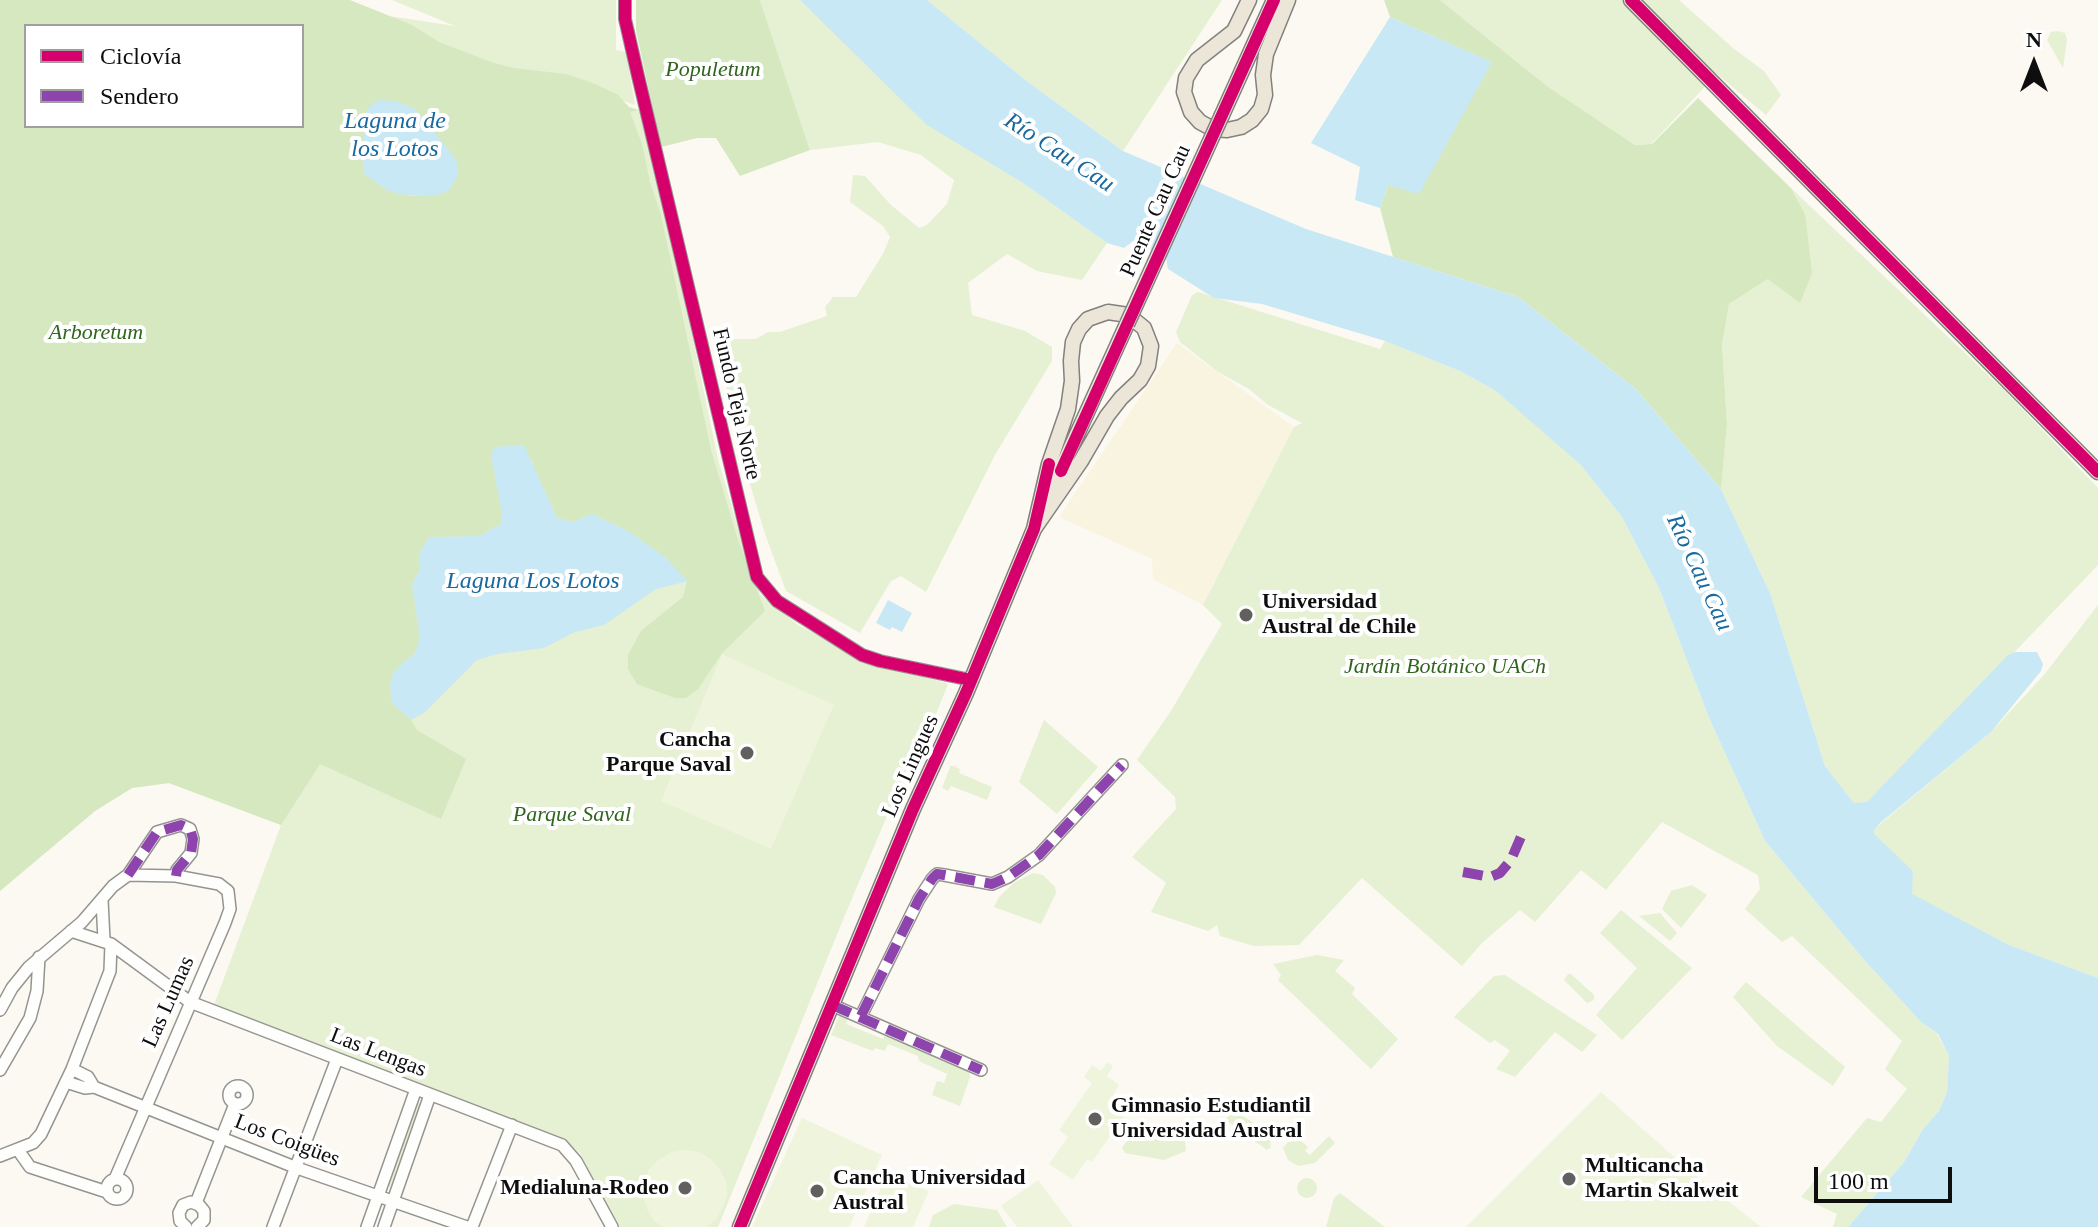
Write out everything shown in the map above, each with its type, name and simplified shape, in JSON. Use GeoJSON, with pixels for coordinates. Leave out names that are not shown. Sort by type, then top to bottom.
{"type":"FeatureCollection","features":[{"type":"Feature","properties":{"kind":"main road"},"geometry":{"type":"LineString","coordinates":[[1249,0],[1234,31],[1197,60],[1186,78],[1184,92],[1187,106],[1195,118],[1213,129],[1241,127],[1261,109],[1265,95],[1263,75],[1266,54],[1288,0]]}},
{"type":"Feature","properties":{"kind":"main road","name":"Puente Cau Cau"},"geometry":{"type":"LineString","coordinates":[[1127,324],[1274,0]]}},
{"type":"Feature","properties":{"kind":"main road"},"geometry":{"type":"LineString","coordinates":[[1631,0],[2098,472]]}},
{"type":"Feature","properties":{"kind":"main road"},"geometry":{"type":"LineString","coordinates":[[1101,313],[1128,315],[1147,334],[1151,346],[1148,366],[1140,380],[1107,416],[1081,461],[1034,529],[1049,464],[1068,409],[1072,381],[1071,351],[1075,336],[1088,319],[1101,313]]}},
{"type":"Feature","properties":{"kind":"main road","name":"Los Lingues"},"geometry":{"type":"LineString","coordinates":[[740,1227],[913,809],[1127,324]]}},
{"type":"Feature","properties":{"kind":"street","name":"Fundo Teja Norte"},"geometry":{"type":"LineString","coordinates":[[625,0],[625,19],[638,76],[757,577],[777,601],[862,655],[971,680]]}},
{"type":"Feature","properties":{"kind":"street"},"geometry":{"type":"LineString","coordinates":[[861,1016],[919,899],[937,874],[992,884],[1008,877],[1032,862],[1122,765]]}},
{"type":"Feature","properties":{"kind":"street"},"geometry":{"type":"LineString","coordinates":[[0,1010],[20,977],[128,875],[157,832],[181,825],[190,829],[193,839],[191,853],[177,870],[176,876]]}},
{"type":"Feature","properties":{"kind":"street","name":"Las Lumas"},"geometry":{"type":"LineString","coordinates":[[115,1179],[125,1183],[127,1189],[125,1195],[113,1199],[107,1192],[107,1185],[115,1179],[225,923],[231,897],[219,884],[176,876],[128,875]]}},
{"type":"Feature","properties":{"kind":"street"},"geometry":{"type":"LineString","coordinates":[[0,1156],[33,1143],[41,1134],[72,1069],[110,971],[102,900]]}},
{"type":"Feature","properties":{"kind":"street","name":"Las Lengas"},"geometry":{"type":"LineString","coordinates":[[71,931],[108,942],[190,1002],[562,1145],[570,1153],[612,1227]]}},
{"type":"Feature","properties":{"kind":"street"},"geometry":{"type":"LineString","coordinates":[[0,1070],[30,1018],[37,991],[39,957]]}},
{"type":"Feature","properties":{"kind":"street"},"geometry":{"type":"LineString","coordinates":[[110,971],[130,957]]}},
{"type":"Feature","properties":{"kind":"street"},"geometry":{"type":"LineString","coordinates":[[832,1005],[981,1070]]}},
{"type":"Feature","properties":{"kind":"street"},"geometry":{"type":"LineString","coordinates":[[273,1227],[337,1059]]}},
{"type":"Feature","properties":{"kind":"street","name":"Los Coigües"},"geometry":{"type":"LineString","coordinates":[[72,1069],[88,1077],[94,1087]]}},
{"type":"Feature","properties":{"kind":"street","name":"Los Coigües"},"geometry":{"type":"LineString","coordinates":[[66,1082],[85,1088],[94,1087],[297,1168],[470,1227]]}},
{"type":"Feature","properties":{"kind":"street"},"geometry":{"type":"LineString","coordinates":[[367,1227],[416,1089]]}},
{"type":"Feature","properties":{"kind":"street"},"geometry":{"type":"LineString","coordinates":[[384,1227],[430,1095]]}},
{"type":"Feature","properties":{"kind":"street"},"geometry":{"type":"LineString","coordinates":[[196,1203],[235,1104]]}},
{"type":"Feature","properties":{"kind":"street"},"geometry":{"type":"LineString","coordinates":[[470,1227],[512,1125]]}},
{"type":"Feature","properties":{"kind":"street"},"geometry":{"type":"LineString","coordinates":[[18,1150],[30,1167],[107,1192]]}},
{"type":"Feature","properties":{"kind":"street"},"geometry":{"type":"LineString","coordinates":[[186,1227],[179,1217],[180,1209],[187,1203],[196,1203],[202,1208],[205,1216],[197,1227]]}},
{"type":"Feature","properties":{"kind":"shaded area"},"geometry":{"type":"Polygon","coordinates":[[[1177,343],[1294,427],[1203,605],[1153,579],[1152,559],[1059,517],[1177,343]]]}},
{"type":"Feature","properties":{"kind":"green space","name":"Parque Saval"},"geometry":{"type":"Polygon","coordinates":[[[0,0],[322,6],[455,26],[392,0],[616,0],[616,50],[626,52],[635,105],[583,86],[396,97],[404,110],[454,135],[639,110],[669,225],[718,459],[760,594],[798,625],[864,659],[948,684],[924,744],[913,755],[845,915],[718,1227],[618,1227],[580,1153],[564,1140],[214,1005],[281,825],[169,783],[132,788],[95,811],[0,891],[0,0]]]}},
{"type":"Feature","properties":{"kind":"green space","name":"Arboretum"},"geometry":{"type":"Polygon","coordinates":[[[0,0],[350,0],[412,25],[439,42],[491,62],[513,68],[566,74],[590,82],[617,94],[629,107],[639,110],[630,112],[661,215],[711,450],[737,537],[765,611],[722,653],[698,689],[686,698],[675,698],[637,684],[628,669],[628,655],[641,631],[683,597],[687,581],[665,557],[628,531],[592,514],[573,522],[557,518],[536,476],[532,460],[501,509],[501,524],[479,536],[429,537],[420,552],[420,569],[412,584],[420,638],[415,653],[393,672],[392,703],[417,730],[466,759],[441,819],[320,764],[281,825],[169,783],[132,788],[95,811],[0,891],[0,0]],[[364,141],[362,153],[379,184],[387,190],[412,196],[442,194],[448,149],[441,142],[364,141]]]}},
{"type":"Feature","properties":{"kind":"green space","name":"Populetum"},"geometry":{"type":"Polygon","coordinates":[[[636,0],[760,0],[810,150],[740,176],[716,138],[697,138],[661,147],[636,30],[636,0]]]}},
{"type":"Feature","properties":{"kind":"green space"},"geometry":{"type":"Polygon","coordinates":[[[760,0],[800,0],[857,54],[1020,181],[1107,243],[1082,280],[1037,271],[1007,254],[968,283],[972,315],[1025,331],[1052,347],[1052,361],[996,453],[926,592],[901,576],[891,581],[860,633],[786,591],[741,454],[750,412],[735,408],[727,391],[718,347],[735,339],[756,339],[768,332],[780,332],[827,316],[825,307],[833,297],[856,297],[890,237],[883,226],[850,202],[853,175],[865,176],[891,205],[919,228],[927,225],[947,204],[954,180],[921,155],[878,142],[810,150],[760,0]]]}},
{"type":"Feature","properties":{"kind":"green space"},"geometry":{"type":"Polygon","coordinates":[[[927,0],[1222,0],[1123,151],[1028,82],[927,0]]]}},
{"type":"Feature","properties":{"kind":"green space"},"geometry":{"type":"Polygon","coordinates":[[[1384,0],[1440,0],[1547,86],[1635,145],[1652,144],[1698,98],[1791,188],[1805,214],[1812,273],[1800,303],[1768,279],[1729,304],[1722,345],[1727,424],[1721,489],[1636,389],[1518,297],[1393,257],[1380,208],[1388,185],[1491,62],[1390,17],[1384,0]]]}},
{"type":"Feature","properties":{"kind":"green space"},"geometry":{"type":"Polygon","coordinates":[[[1440,0],[1679,0],[1764,71],[1781,95],[1766,115],[1717,74],[1651,144],[1635,145],[1547,86],[1440,0]]]}},
{"type":"Feature","properties":{"kind":"green space"},"geometry":{"type":"Polygon","coordinates":[[[2051,32],[2065,33],[2067,40],[2063,68],[2047,40],[2051,32]]]}},
{"type":"Feature","properties":{"kind":"green space"},"geometry":{"type":"Polygon","coordinates":[[[1791,188],[2005,391],[2098,488],[2098,565],[1956,713],[1867,802],[1861,804],[1854,803],[1825,766],[1770,593],[1721,489],[1727,424],[1722,345],[1729,304],[1768,279],[1805,214],[1791,188]]]}},
{"type":"Feature","properties":{"kind":"green space","name":"Jardín Botánico UACh"},"geometry":{"type":"Polygon","coordinates":[[[1198,292],[1380,349],[1385,341],[1460,371],[1496,391],[1530,418],[1580,464],[1622,517],[1659,588],[1710,720],[1765,841],[1865,961],[1921,1022],[1937,1034],[1949,1056],[1947,1092],[1939,1111],[1923,1129],[1904,1162],[1848,1227],[1833,1227],[1837,1214],[1801,1197],[1867,1118],[1881,1122],[1907,1089],[1885,1069],[1902,1041],[1792,936],[1782,942],[1745,909],[1760,889],[1758,875],[1662,822],[1606,890],[1581,870],[1535,922],[1520,910],[1482,943],[1462,966],[1362,878],[1299,945],[1254,946],[1220,936],[1217,925],[1208,931],[1151,912],[1166,883],[1132,857],[1176,809],[1175,797],[1137,760],[1171,711],[1222,624],[1203,605],[1294,427],[1302,423],[1218,372],[1180,342],[1176,332],[1192,295],[1198,292]]]}},
{"type":"Feature","properties":{"kind":"green space"},"geometry":{"type":"Polygon","coordinates":[[[2098,605],[2098,978],[2009,945],[1911,894],[1913,871],[1875,837],[1873,830],[1991,732],[2044,675],[2098,605]]]}},
{"type":"Feature","properties":{"kind":"green space","name":"Cancha Parque Saval"},"geometry":{"type":"Polygon","coordinates":[[[722,654],[834,705],[771,849],[661,801],[722,654]]]}},
{"type":"Feature","properties":{"kind":"green space"},"geometry":{"type":"Polygon","coordinates":[[[1044,720],[1098,767],[1057,814],[1019,782],[1044,720]]]}},
{"type":"Feature","properties":{"kind":"green space"},"geometry":{"type":"Polygon","coordinates":[[[951,765],[960,769],[959,773],[992,787],[987,800],[951,786],[948,791],[942,788],[951,765]]]}},
{"type":"Feature","properties":{"kind":"green space"},"geometry":{"type":"Polygon","coordinates":[[[1033,873],[1043,875],[1055,887],[1056,893],[1041,924],[994,907],[999,897],[1015,882],[1033,873]]]}},
{"type":"Feature","properties":{"kind":"green space"},"geometry":{"type":"Polygon","coordinates":[[[1692,885],[1707,895],[1681,928],[1662,909],[1671,891],[1692,885]]]}},
{"type":"Feature","properties":{"kind":"green space"},"geometry":{"type":"Polygon","coordinates":[[[1621,910],[1692,968],[1622,1040],[1596,1015],[1637,968],[1600,933],[1621,910]]]}},
{"type":"Feature","properties":{"kind":"green space"},"geometry":{"type":"Polygon","coordinates":[[[1660,913],[1677,933],[1670,941],[1639,916],[1660,913]]]}},
{"type":"Feature","properties":{"kind":"green space"},"geometry":{"type":"Polygon","coordinates":[[[1317,955],[1344,960],[1335,971],[1355,988],[1352,994],[1398,1039],[1371,1069],[1278,980],[1281,975],[1273,964],[1317,955]]]}},
{"type":"Feature","properties":{"kind":"green space"},"geometry":{"type":"Polygon","coordinates":[[[1568,974],[1594,995],[1594,1000],[1587,1003],[1564,980],[1568,974]]]}},
{"type":"Feature","properties":{"kind":"green space"},"geometry":{"type":"Polygon","coordinates":[[[1505,975],[1597,1035],[1582,1052],[1555,1032],[1515,1077],[1496,1069],[1510,1051],[1495,1040],[1490,1043],[1454,1017],[1494,976],[1505,975]]]}},
{"type":"Feature","properties":{"kind":"green space"},"geometry":{"type":"Polygon","coordinates":[[[1746,982],[1845,1067],[1833,1086],[1777,1046],[1733,997],[1746,982]]]}},
{"type":"Feature","properties":{"kind":"green space"},"geometry":{"type":"Polygon","coordinates":[[[840,1014],[848,1017],[846,1024],[883,1039],[886,1034],[969,1067],[970,1077],[960,1106],[932,1095],[937,1081],[944,1083],[947,1074],[919,1061],[918,1056],[888,1044],[885,1051],[875,1048],[873,1051],[831,1035],[840,1014]]]}},
{"type":"Feature","properties":{"kind":"green space","name":"Gimnasio Estudiantil Universidad Austral"},"geometry":{"type":"Polygon","coordinates":[[[1107,1062],[1113,1066],[1107,1076],[1119,1085],[1113,1095],[1130,1107],[1092,1162],[1087,1159],[1073,1180],[1049,1164],[1068,1137],[1059,1130],[1092,1083],[1084,1077],[1092,1065],[1101,1071],[1107,1062]]]}},
{"type":"Feature","properties":{"kind":"green space"},"geometry":{"type":"Polygon","coordinates":[[[1601,1092],[1690,1171],[1761,1227],[1466,1227],[1601,1092]]]}},
{"type":"Feature","properties":{"kind":"green space"},"geometry":{"type":"Polygon","coordinates":[[[417,1102],[422,1104],[390,1187],[386,1185],[417,1102]]]}},
{"type":"Feature","properties":{"kind":"green space"},"geometry":{"type":"Polygon","coordinates":[[[1236,1112],[1269,1132],[1271,1147],[1267,1150],[1224,1119],[1236,1112]]]}},
{"type":"Feature","properties":{"kind":"green space","name":"Cancha Universidad Austral"},"geometry":{"type":"Polygon","coordinates":[[[802,1118],[882,1155],[849,1227],[752,1227],[802,1118]]]}},
{"type":"Feature","properties":{"kind":"green space"},"geometry":{"type":"Polygon","coordinates":[[[1142,1119],[1178,1141],[1185,1141],[1186,1151],[1164,1160],[1125,1153],[1122,1148],[1142,1119]]]}},
{"type":"Feature","properties":{"kind":"green space"},"geometry":{"type":"Polygon","coordinates":[[[1329,1136],[1335,1143],[1315,1163],[1298,1166],[1288,1160],[1283,1148],[1288,1142],[1301,1141],[1308,1147],[1305,1151],[1310,1155],[1329,1136]]]}},
{"type":"Feature","properties":{"kind":"green space","name":"Medialuna-Rodeo"},"geometry":{"type":"Polygon","coordinates":[[[671,1152],[699,1152],[711,1159],[726,1181],[727,1195],[716,1220],[707,1227],[663,1227],[654,1221],[647,1209],[643,1196],[644,1182],[649,1169],[659,1159],[671,1152]]]}},
{"type":"Feature","properties":{"kind":"green space"},"geometry":{"type":"Polygon","coordinates":[[[887,1174],[929,1191],[913,1227],[864,1227],[887,1174]]]}},
{"type":"Feature","properties":{"kind":"green space"},"geometry":{"type":"Polygon","coordinates":[[[1307,1178],[1314,1181],[1317,1188],[1314,1195],[1307,1198],[1300,1195],[1297,1188],[1300,1181],[1307,1178]]]}},
{"type":"Feature","properties":{"kind":"green space"},"geometry":{"type":"Polygon","coordinates":[[[1038,1180],[1073,1227],[1017,1227],[1001,1206],[1038,1180]]]}},
{"type":"Feature","properties":{"kind":"green space"},"geometry":{"type":"Polygon","coordinates":[[[1340,1193],[1385,1227],[1326,1227],[1334,1198],[1340,1193]]]}},
{"type":"Feature","properties":{"kind":"green space"},"geometry":{"type":"Polygon","coordinates":[[[954,1204],[997,1210],[1007,1227],[929,1227],[933,1215],[954,1204]]]}},
{"type":"Feature","properties":{"kind":"water","name":"Río Cau Cau"},"geometry":{"type":"Polygon","coordinates":[[[800,0],[927,0],[1028,82],[1123,151],[1306,229],[1518,297],[1636,389],[1721,489],[1770,593],[1825,766],[1854,803],[1867,802],[2008,655],[2037,652],[2043,664],[2041,671],[1991,732],[1880,823],[1874,834],[1913,871],[1912,894],[2009,945],[2098,978],[2098,1227],[1848,1227],[1904,1162],[1923,1129],[1939,1111],[1947,1092],[1949,1056],[1938,1034],[1921,1022],[1865,961],[1765,841],[1710,720],[1659,588],[1622,517],[1580,464],[1496,391],[1460,371],[1385,341],[1262,304],[1214,298],[1168,269],[1166,257],[1133,241],[1124,248],[1107,243],[1020,181],[927,125],[800,0]]]}},
{"type":"Feature","properties":{"kind":"water"},"geometry":{"type":"Polygon","coordinates":[[[1390,17],[1492,62],[1419,194],[1388,185],[1380,208],[1355,200],[1360,167],[1311,143],[1390,17]]]}},
{"type":"Feature","properties":{"kind":"water","name":"Laguna de los Lotos"},"geometry":{"type":"Polygon","coordinates":[[[378,100],[396,101],[415,109],[448,149],[457,162],[457,177],[450,189],[442,194],[424,196],[399,194],[387,190],[363,173],[363,118],[369,107],[378,100]]]}},
{"type":"Feature","properties":{"kind":"water","name":"Laguna Los Lotos"},"geometry":{"type":"Polygon","coordinates":[[[524,445],[557,518],[573,522],[592,514],[628,531],[665,557],[688,581],[656,589],[604,625],[575,632],[544,648],[477,660],[424,713],[411,720],[392,703],[390,686],[393,672],[415,653],[420,638],[412,584],[420,569],[420,552],[429,537],[479,536],[501,524],[491,455],[495,447],[524,445]]]}},
{"type":"Feature","properties":{"kind":"water"},"geometry":{"type":"Polygon","coordinates":[[[888,600],[912,613],[902,632],[876,623],[888,600]]]}},
{"type":"Feature","properties":{"kind":"marked path"},"geometry":{"type":"LineString","coordinates":[[861,1016],[919,899],[937,874],[992,884],[1008,877],[1039,855],[1122,765]]}},
{"type":"Feature","properties":{"kind":"marked path"},"geometry":{"type":"LineString","coordinates":[[128,875],[157,832],[181,825],[190,829],[193,839],[191,853],[177,870],[176,876]]}},
{"type":"Feature","properties":{"kind":"marked path"},"geometry":{"type":"LineString","coordinates":[[1463,872],[1490,877],[1500,873],[1511,860],[1523,832]]}},
{"type":"Feature","properties":{"kind":"marked path"},"geometry":{"type":"LineString","coordinates":[[832,1005],[981,1070]]}},
{"type":"Feature","properties":{"kind":"cycle path"},"geometry":{"type":"LineString","coordinates":[[625,0],[625,19],[638,76],[757,577],[777,601],[862,655],[971,680]]}},
{"type":"Feature","properties":{"kind":"cycle path"},"geometry":{"type":"LineString","coordinates":[[1061,471],[1274,0]]}},
{"type":"Feature","properties":{"kind":"cycle path"},"geometry":{"type":"LineString","coordinates":[[1631,0],[2098,472]]}},
{"type":"Feature","properties":{"kind":"cycle path"},"geometry":{"type":"LineString","coordinates":[[740,1227],[913,809],[966,693],[1034,529],[1049,464]]}},
{"type":"Feature","properties":{"kind":"place","name":"Universidad Austral de Chile"},"geometry":{"type":"Point","coordinates":[1246,615]}},
{"type":"Feature","properties":{"kind":"place","name":"Cancha Parque Saval"},"geometry":{"type":"Point","coordinates":[747,753]}},
{"type":"Feature","properties":{"kind":"place","name":"Gimnasio Estudiantil Universidad Austral"},"geometry":{"type":"Point","coordinates":[1095,1119]}},
{"type":"Feature","properties":{"kind":"place","name":"Multicancha Martin Skalweit"},"geometry":{"type":"Point","coordinates":[1569,1179]}},
{"type":"Feature","properties":{"kind":"place","name":"Medialuna-Rodeo"},"geometry":{"type":"Point","coordinates":[685,1188]}},
{"type":"Feature","properties":{"kind":"place","name":"Cancha Universidad Austral"},"geometry":{"type":"Point","coordinates":[817,1191]}}]}
